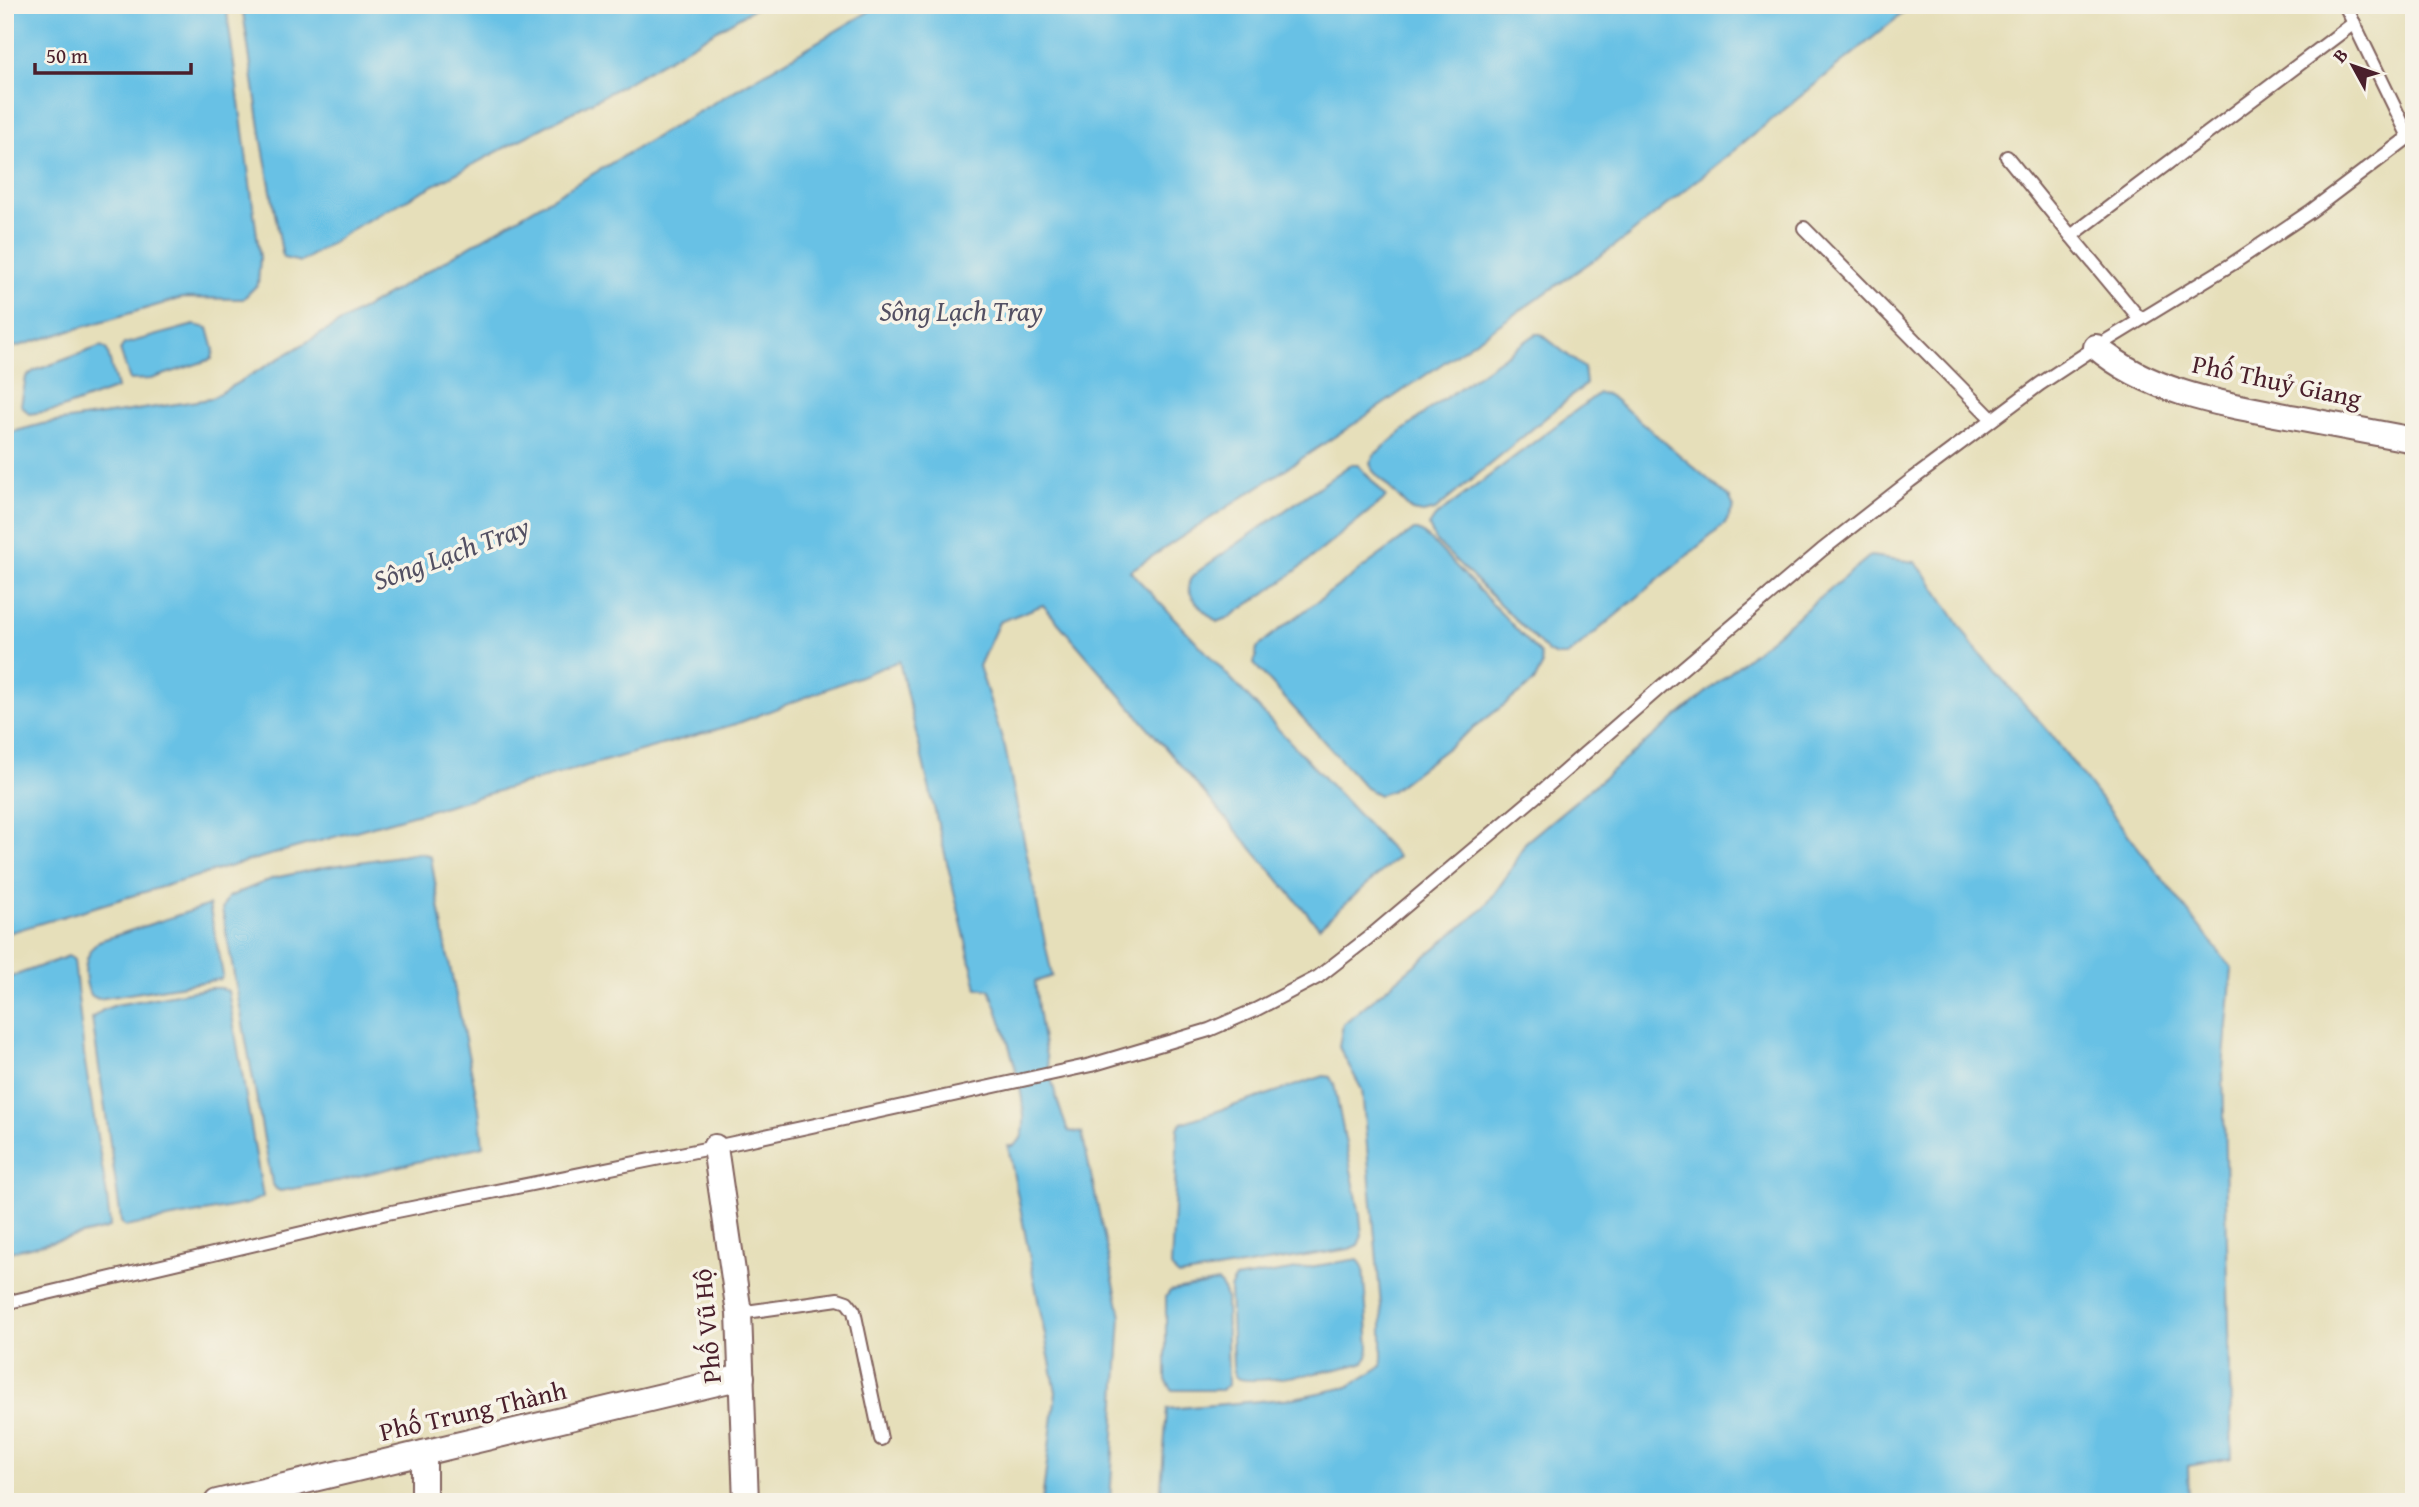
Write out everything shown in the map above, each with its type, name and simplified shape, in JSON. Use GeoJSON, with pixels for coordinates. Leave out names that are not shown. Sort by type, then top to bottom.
{"type":"FeatureCollection","features":[{"type":"Feature","properties":{"kind":"street","name":"Phố Thuỷ Giang"},"geometry":{"type":"LineString","coordinates":[[2096,347],[2113,362],[2132,373],[2218,403],[2414,440]]}},
{"type":"Feature","properties":{"kind":"street","name":"Phố Vũ Hộ"},"geometry":{"type":"LineString","coordinates":[[715,1147],[738,1315],[746,1502]]}},
{"type":"Feature","properties":{"kind":"street","name":"Phố Trung Thành"},"geometry":{"type":"LineString","coordinates":[[217,1502],[424,1453],[741,1368]]}},
{"type":"Feature","properties":{"kind":"street"},"geometry":{"type":"LineString","coordinates":[[424,1453],[424,1502]]}},
{"type":"Feature","properties":{"kind":"lane"},"geometry":{"type":"LineString","coordinates":[[5,1303],[387,1213],[715,1147],[1091,1065],[1209,1030],[1257,1009],[1318,977],[1514,814],[1822,550],[1992,419],[2096,347],[2232,264],[2311,211],[2412,135],[2345,5]]}},
{"type":"Feature","properties":{"kind":"lane"},"geometry":{"type":"LineString","coordinates":[[2071,236],[2354,23]]}},
{"type":"Feature","properties":{"kind":"lane"},"geometry":{"type":"LineString","coordinates":[[2007,158],[2140,320]]}},
{"type":"Feature","properties":{"kind":"lane"},"geometry":{"type":"LineString","coordinates":[[1804,228],[1992,419]]}},
{"type":"Feature","properties":{"kind":"lane"},"geometry":{"type":"LineString","coordinates":[[738,1315],[838,1298],[847,1302],[854,1311],[881,1439]]}},
{"type":"Feature","properties":{"kind":"water"},"geometry":{"type":"Polygon","coordinates":[[[5,5],[226,5],[260,258],[258,284],[243,299],[182,298],[5,350],[5,5]]]}},
{"type":"Feature","properties":{"kind":"water"},"geometry":{"type":"Polygon","coordinates":[[[242,5],[760,5],[618,88],[364,222],[301,262],[283,258],[242,5]]]}},
{"type":"Feature","properties":{"kind":"water","name":"Sông Lạch Tray"},"geometry":{"type":"Polygon","coordinates":[[[880,5],[1913,5],[1626,238],[1357,422],[1130,571],[1398,857],[1319,927],[1043,605],[999,622],[979,666],[1005,748],[1052,976],[1035,982],[1043,1039],[1056,1095],[1068,1131],[1082,1133],[1121,1316],[1110,1502],[1042,1502],[1056,1392],[1008,1146],[1019,1141],[1024,1125],[1020,1087],[990,990],[977,988],[899,661],[736,724],[238,864],[5,934],[5,434],[42,424],[210,399],[880,5]]]}},
{"type":"Feature","properties":{"kind":"water"},"geometry":{"type":"Polygon","coordinates":[[[194,325],[208,328],[214,350],[212,359],[151,379],[130,380],[120,350],[124,344],[194,325]]]}},
{"type":"Feature","properties":{"kind":"water"},"geometry":{"type":"Polygon","coordinates":[[[1536,334],[1541,334],[1584,368],[1586,384],[1435,510],[1423,513],[1412,511],[1373,471],[1370,463],[1374,455],[1427,411],[1536,334]]]}},
{"type":"Feature","properties":{"kind":"water"},"geometry":{"type":"Polygon","coordinates":[[[101,346],[107,350],[117,388],[57,410],[29,414],[21,405],[26,377],[34,371],[101,346]]]}},
{"type":"Feature","properties":{"kind":"water"},"geometry":{"type":"Polygon","coordinates":[[[1599,393],[1614,399],[1730,498],[1734,507],[1725,524],[1567,656],[1556,656],[1548,652],[1435,540],[1429,526],[1435,517],[1599,393]]]}},
{"type":"Feature","properties":{"kind":"water"},"geometry":{"type":"Polygon","coordinates":[[[1350,465],[1358,465],[1386,496],[1383,500],[1287,578],[1228,618],[1217,622],[1202,609],[1190,592],[1190,580],[1193,576],[1350,465]]]}},
{"type":"Feature","properties":{"kind":"water"},"geometry":{"type":"Polygon","coordinates":[[[1414,530],[1418,530],[1434,543],[1540,654],[1542,666],[1534,682],[1391,791],[1379,795],[1366,788],[1254,664],[1257,648],[1268,638],[1414,530]]]}},
{"type":"Feature","properties":{"kind":"water"},"geometry":{"type":"Polygon","coordinates":[[[1870,556],[1915,562],[1930,580],[1973,646],[2049,732],[2232,969],[2223,1069],[2232,1458],[2188,1466],[2189,1502],[1160,1502],[1167,1409],[1294,1398],[1348,1387],[1382,1366],[1382,1318],[1362,1090],[1339,1047],[1343,1024],[1484,908],[1509,873],[1525,843],[1870,556]]]}},
{"type":"Feature","properties":{"kind":"water"},"geometry":{"type":"Polygon","coordinates":[[[419,853],[431,858],[479,1108],[483,1146],[338,1181],[280,1191],[272,1183],[222,909],[228,897],[274,878],[419,853]]]}},
{"type":"Feature","properties":{"kind":"water"},"geometry":{"type":"Polygon","coordinates":[[[209,905],[223,975],[221,979],[98,999],[90,995],[85,973],[87,959],[99,941],[209,905]]]}},
{"type":"Feature","properties":{"kind":"water"},"geometry":{"type":"Polygon","coordinates":[[[69,956],[74,960],[85,1063],[110,1226],[5,1253],[5,979],[69,956]]]}},
{"type":"Feature","properties":{"kind":"water"},"geometry":{"type":"Polygon","coordinates":[[[210,988],[228,991],[263,1197],[247,1204],[125,1227],[121,1222],[92,1018],[116,1005],[210,988]]]}},
{"type":"Feature","properties":{"kind":"water"},"geometry":{"type":"Polygon","coordinates":[[[1324,1076],[1330,1077],[1334,1084],[1360,1215],[1362,1236],[1358,1245],[1349,1249],[1178,1276],[1171,1267],[1178,1128],[1181,1123],[1324,1076]]]}},
{"type":"Feature","properties":{"kind":"water"},"geometry":{"type":"Polygon","coordinates":[[[1358,1259],[1363,1267],[1369,1347],[1368,1357],[1364,1362],[1338,1369],[1277,1378],[1244,1380],[1235,1377],[1230,1289],[1235,1279],[1358,1259]]]}},
{"type":"Feature","properties":{"kind":"water"},"geometry":{"type":"Polygon","coordinates":[[[1218,1282],[1226,1297],[1228,1385],[1222,1390],[1172,1390],[1166,1380],[1166,1297],[1170,1291],[1218,1282]]]}}]}
